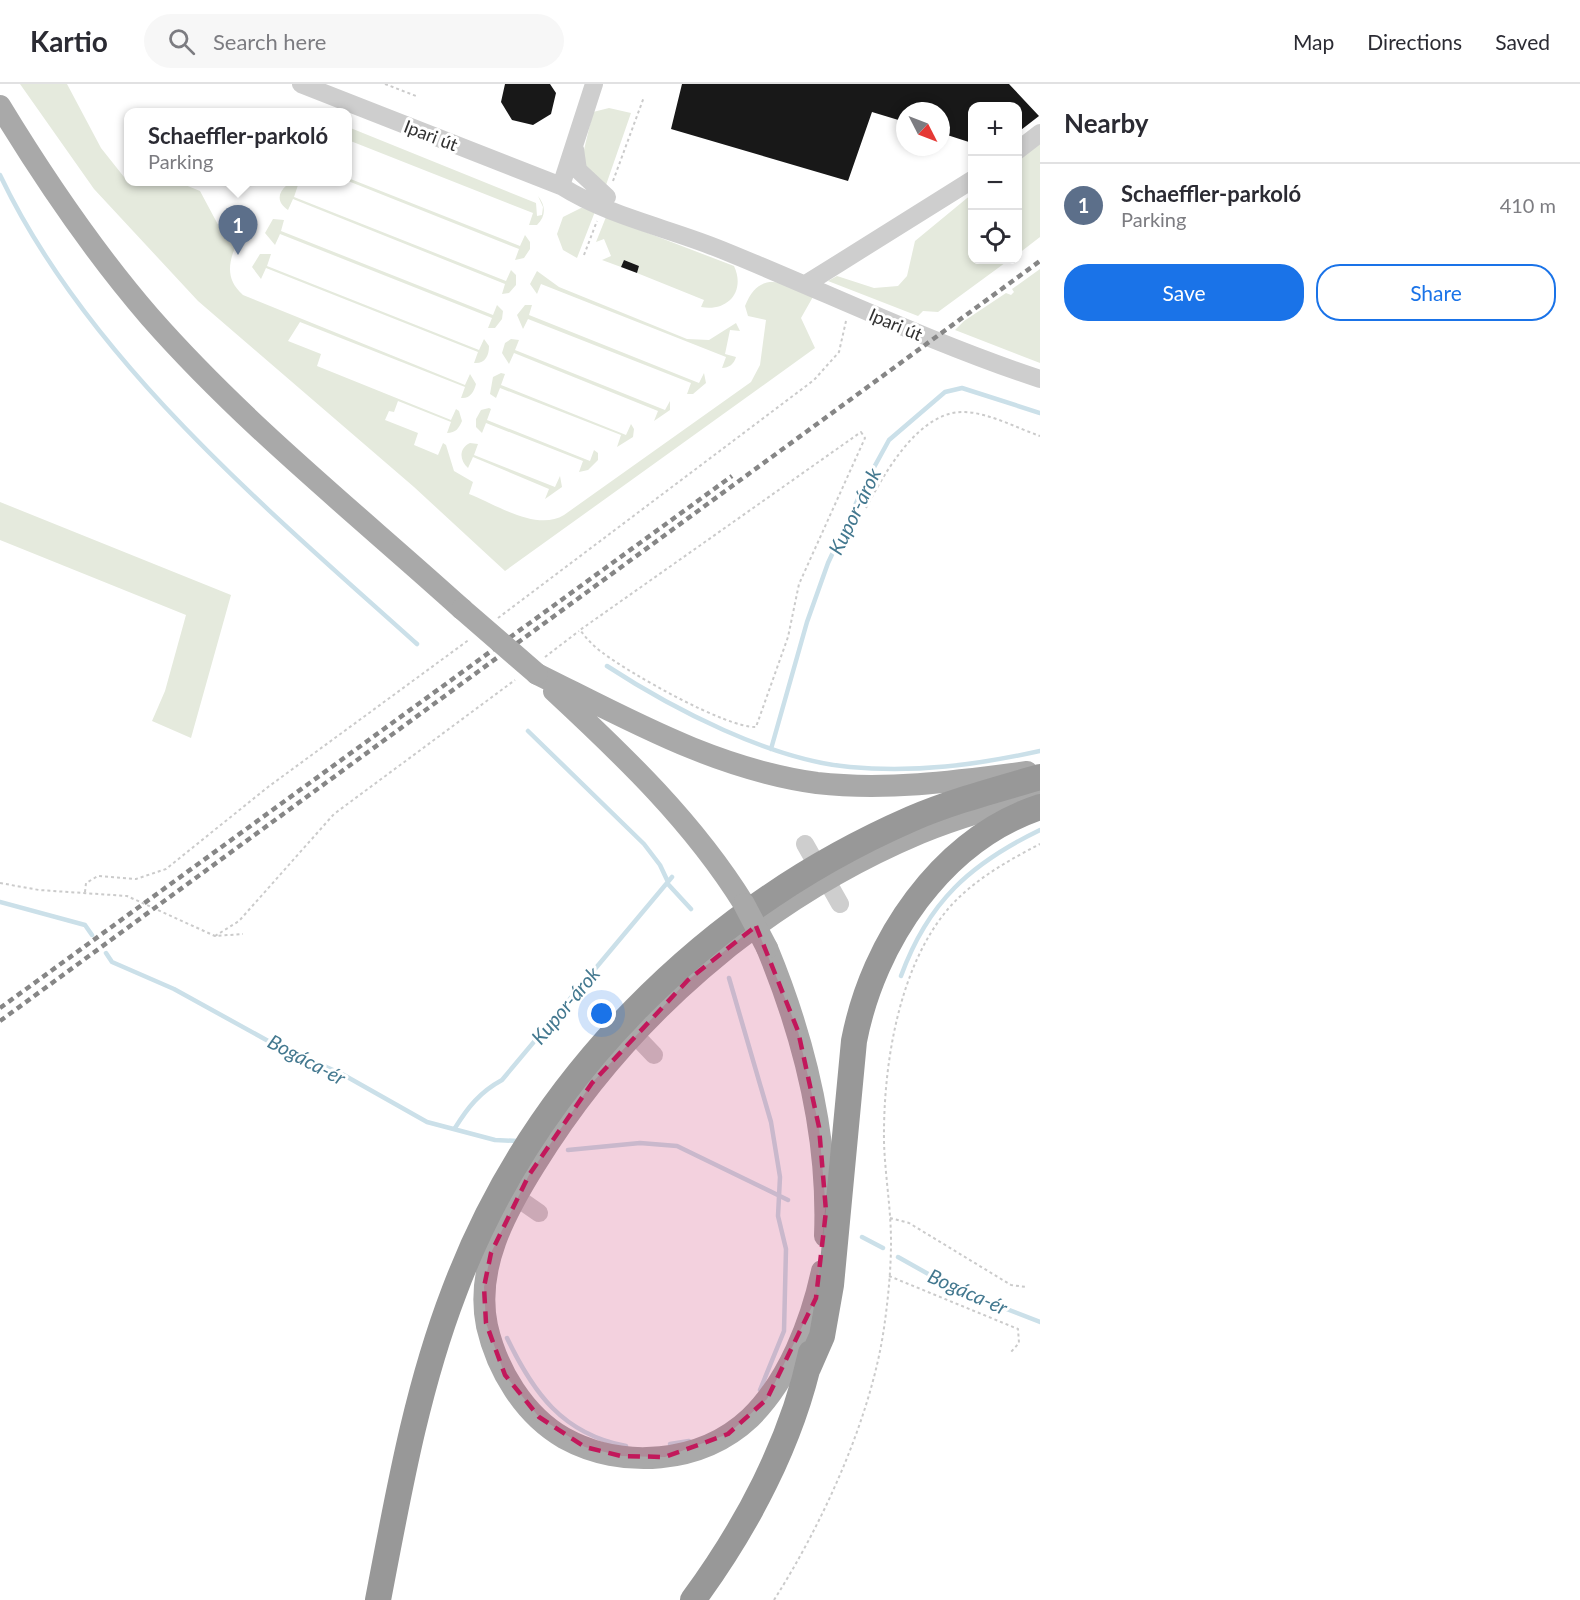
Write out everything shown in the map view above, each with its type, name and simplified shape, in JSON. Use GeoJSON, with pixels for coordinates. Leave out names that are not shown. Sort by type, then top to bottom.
{"type":"FeatureCollection","features":[{"type":"Feature","properties":{"kind":"highway"},"geometry":{"type":"LineString","coordinates":[[378,1600],[406,1457],[442,1323],[465,1263],[517,1163],[574,1080],[606,1040],[661,983],[760,902],[822,874],[870,838],[921,815],[1040,777]]}},
{"type":"Feature","properties":{"kind":"highway"},"geometry":{"type":"LineString","coordinates":[[808,1368],[822,1336],[831,1284],[840,1210],[852,1049],[859,1014],[876,966],[912,905],[945,868],[974,844],[1027,812],[1040,807]]}},
{"type":"Feature","properties":{"kind":"highway"},"geometry":{"type":"LineString","coordinates":[[693,1600],[733,1540],[760,1491],[796,1408],[808,1368],[819,1312],[823,1267]]}},
{"type":"Feature","properties":{"kind":"main road"},"geometry":{"type":"LineString","coordinates":[[0,106],[43,176],[87,238],[175,344],[238,407],[462,609],[540,666],[559,689],[670,804],[722,870],[744,904],[767,948],[798,1031],[815,1100],[824,1175],[823,1267],[816,1298],[793,1354],[767,1399],[748,1420],[728,1434],[692,1451],[665,1457],[621,1456],[585,1447],[553,1430],[514,1389],[497,1359],[486,1323],[484,1287],[491,1253],[516,1197],[574,1105],[634,1034],[688,980],[731,944],[822,874],[921,833],[968,816],[1040,795]]}},
{"type":"Feature","properties":{"kind":"main road"},"geometry":{"type":"LineString","coordinates":[[559,689],[700,753],[764,772],[817,783],[932,784],[1040,770]]}},
{"type":"Feature","properties":{"kind":"street","name":"Ipari út"},"geometry":{"type":"LineString","coordinates":[[301,84],[561,186],[588,202],[695,238]]}},
{"type":"Feature","properties":{"kind":"street"},"geometry":{"type":"LineString","coordinates":[[561,186],[594,84]]}},
{"type":"Feature","properties":{"kind":"street"},"geometry":{"type":"LineString","coordinates":[[1022,147],[1040,133]]}},
{"type":"Feature","properties":{"kind":"street"},"geometry":{"type":"LineString","coordinates":[[576,145],[574,156],[578,170],[606,198]]}},
{"type":"Feature","properties":{"kind":"street"},"geometry":{"type":"LineString","coordinates":[[809,282],[968,183]]}},
{"type":"Feature","properties":{"kind":"street","name":"Ipari út"},"geometry":{"type":"LineString","coordinates":[[561,186],[580,188],[606,198],[958,350],[1040,379]]}},
{"type":"Feature","properties":{"kind":"street","name":"Ipari út"},"geometry":{"type":"LineString","coordinates":[[755,263],[887,309],[1040,370]]}},
{"type":"Feature","properties":{"kind":"street"},"geometry":{"type":"LineString","coordinates":[[806,844],[840,904]]}},
{"type":"Feature","properties":{"kind":"street"},"geometry":{"type":"LineString","coordinates":[[634,1034],[654,1055]]}},
{"type":"Feature","properties":{"kind":"street"},"geometry":{"type":"LineString","coordinates":[[516,1197],[539,1213]]}},
{"type":"Feature","properties":{"kind":"path"},"geometry":{"type":"LineString","coordinates":[[385,84],[416,96]]}},
{"type":"Feature","properties":{"kind":"path"},"geometry":{"type":"LineString","coordinates":[[584,255],[644,97]]}},
{"type":"Feature","properties":{"kind":"path"},"geometry":{"type":"LineString","coordinates":[[498,618],[814,380],[834,361],[839,352],[851,305]]}},
{"type":"Feature","properties":{"kind":"path"},"geometry":{"type":"LineString","coordinates":[[866,508],[897,454],[917,434],[952,413],[966,412],[1040,436]]}},
{"type":"Feature","properties":{"kind":"path"},"geometry":{"type":"LineString","coordinates":[[540,666],[580,630],[861,432],[865,438],[799,584],[789,637],[756,727],[749,727],[718,716],[641,677],[604,654],[580,630]]}},
{"type":"Feature","properties":{"kind":"path"},"geometry":{"type":"LineString","coordinates":[[85,892],[86,883],[98,876],[136,879],[165,869],[268,787],[468,640]]}},
{"type":"Feature","properties":{"kind":"path"},"geometry":{"type":"LineString","coordinates":[[215,936],[239,921],[334,814],[513,681]]}},
{"type":"Feature","properties":{"kind":"path"},"geometry":{"type":"LineString","coordinates":[[774,1600],[804,1553],[870,1397],[884,1328],[891,1242],[884,1142],[885,1092],[892,1037],[906,991],[921,953],[948,909],[984,878],[1040,844]]}},
{"type":"Feature","properties":{"kind":"path"},"geometry":{"type":"LineString","coordinates":[[0,883],[39,890],[127,896],[215,936],[243,934]]}},
{"type":"Feature","properties":{"kind":"path"},"geometry":{"type":"LineString","coordinates":[[890,1218],[909,1223],[1011,1285],[1026,1287]]}},
{"type":"Feature","properties":{"kind":"path"},"geometry":{"type":"LineString","coordinates":[[889,1276],[1018,1329],[1019,1342],[1010,1353]]}},
{"type":"Feature","properties":{"kind":"highlighted area"},"geometry":{"type":"Polygon","coordinates":[[[756,926],[798,1031],[819,1127],[826,1211],[816,1298],[767,1399],[728,1434],[665,1457],[621,1456],[585,1447],[539,1417],[505,1375],[486,1323],[484,1287],[491,1253],[529,1175],[592,1083],[688,980],[756,926]]]}},
{"type":"Feature","properties":{"kind":"shaded area"},"geometry":{"type":"Polygon","coordinates":[[[20,84],[67,84],[101,148],[124,177],[124,186],[188,186],[200,191],[223,234],[238,240],[230,269],[233,282],[243,295],[465,385],[470,374],[476,384],[475,387],[469,396],[461,398],[465,387],[300,322],[288,341],[321,354],[317,366],[451,420],[456,409],[459,411],[462,421],[460,426],[450,433],[447,433],[451,422],[398,401],[394,412],[389,411],[385,420],[418,433],[414,445],[438,455],[443,443],[446,445],[454,471],[473,482],[469,494],[516,515],[529,518],[553,519],[564,515],[751,382],[760,365],[766,320],[748,316],[745,306],[751,294],[758,287],[774,282],[814,295],[801,318],[815,348],[505,571],[414,487],[198,301],[94,189],[20,84]]]}},
{"type":"Feature","properties":{"kind":"shaded area"},"geometry":{"type":"Polygon","coordinates":[[[609,108],[631,113],[606,185],[593,180],[582,158],[593,112],[609,108]]]}},
{"type":"Feature","properties":{"kind":"shaded area"},"geometry":{"type":"Polygon","coordinates":[[[352,129],[536,203],[537,216],[542,215],[543,207],[538,196],[544,207],[543,215],[537,225],[529,225],[533,213],[352,142],[352,129]]]}},
{"type":"Feature","properties":{"kind":"shaded area"},"geometry":{"type":"Polygon","coordinates":[[[1040,141],[1040,237],[1022,251],[1022,156],[1040,141]]]}},
{"type":"Feature","properties":{"kind":"shaded area"},"geometry":{"type":"Polygon","coordinates":[[[352,180],[520,246],[525,235],[530,242],[530,249],[524,258],[515,260],[519,249],[352,183],[352,180]]]}},
{"type":"Feature","properties":{"kind":"shaded area"},"geometry":{"type":"Polygon","coordinates":[[[286,186],[298,186],[294,197],[506,281],[511,270],[516,275],[516,285],[509,293],[502,294],[505,284],[293,199],[288,210],[280,201],[281,191],[286,186]]]}},
{"type":"Feature","properties":{"kind":"shaded area"},"geometry":{"type":"Polygon","coordinates":[[[968,197],[968,264],[1004,264],[938,312],[923,311],[918,316],[828,281],[837,276],[874,288],[898,286],[907,276],[915,241],[968,197]]]}},
{"type":"Feature","properties":{"kind":"shaded area"},"geometry":{"type":"Polygon","coordinates":[[[581,208],[596,209],[577,258],[563,250],[557,234],[563,217],[581,208]]]}},
{"type":"Feature","properties":{"kind":"shaded area"},"geometry":{"type":"Polygon","coordinates":[[[606,217],[734,266],[738,284],[736,292],[726,303],[719,306],[701,307],[704,300],[637,273],[639,266],[624,260],[621,267],[602,260],[611,256],[604,239],[596,242],[606,217]]]}},
{"type":"Feature","properties":{"kind":"shaded area"},"geometry":{"type":"Polygon","coordinates":[[[273,219],[284,220],[281,231],[493,315],[497,305],[503,311],[502,319],[495,328],[488,328],[492,318],[280,234],[275,245],[265,233],[273,219]]]}},
{"type":"Feature","properties":{"kind":"shaded area"},"geometry":{"type":"Polygon","coordinates":[[[260,254],[271,254],[267,266],[479,350],[484,339],[489,346],[487,356],[484,361],[474,363],[478,352],[266,268],[261,279],[252,267],[260,254]]]}},
{"type":"Feature","properties":{"kind":"shaded area"},"geometry":{"type":"Polygon","coordinates":[[[1040,269],[1040,363],[955,330],[964,321],[1006,293],[1011,295],[1014,292],[1012,289],[1040,269]]]}},
{"type":"Feature","properties":{"kind":"shaded area"},"geometry":{"type":"Polygon","coordinates":[[[537,271],[559,287],[687,339],[709,340],[736,323],[740,331],[730,330],[725,354],[736,357],[733,364],[722,368],[726,357],[541,284],[537,294],[530,284],[537,271]]]}},
{"type":"Feature","properties":{"kind":"shaded area"},"geometry":{"type":"Polygon","coordinates":[[[525,305],[532,305],[529,315],[699,383],[704,373],[706,383],[693,394],[687,394],[691,383],[528,319],[523,329],[517,315],[525,305]]]}},
{"type":"Feature","properties":{"kind":"shaded area"},"geometry":{"type":"Polygon","coordinates":[[[511,339],[519,340],[515,350],[665,410],[670,401],[670,410],[654,421],[658,411],[514,353],[509,364],[502,353],[505,343],[511,339]]]}},
{"type":"Feature","properties":{"kind":"shaded area"},"geometry":{"type":"Polygon","coordinates":[[[501,373],[505,374],[501,385],[626,435],[631,424],[634,429],[633,437],[617,447],[621,435],[500,388],[496,398],[490,394],[493,377],[501,373]]]}},
{"type":"Feature","properties":{"kind":"shaded area"},"geometry":{"type":"Polygon","coordinates":[[[491,409],[487,420],[590,461],[594,450],[598,453],[598,460],[588,470],[579,472],[583,461],[486,423],[482,433],[476,427],[476,419],[481,410],[491,409]]]}},
{"type":"Feature","properties":{"kind":"shaded area"},"geometry":{"type":"Polygon","coordinates":[[[470,443],[478,444],[474,455],[555,487],[560,476],[562,487],[545,499],[549,489],[473,457],[468,468],[463,461],[462,451],[470,443]]]}},
{"type":"Feature","properties":{"kind":"shaded area"},"geometry":{"type":"Polygon","coordinates":[[[0,502],[231,595],[191,738],[152,721],[165,691],[186,615],[0,540],[0,502]]]}},
{"type":"Feature","properties":{"kind":"building"},"geometry":{"type":"Polygon","coordinates":[[[505,84],[550,84],[556,93],[551,114],[533,125],[512,120],[501,102],[505,84]]]}},
{"type":"Feature","properties":{"kind":"building"},"geometry":{"type":"Polygon","coordinates":[[[682,84],[1009,84],[1039,116],[1022,129],[1022,102],[968,102],[968,142],[950,136],[950,102],[896,102],[896,119],[872,112],[848,181],[671,129],[682,84]]]}},
{"type":"Feature","properties":{"kind":"building"},"geometry":{"type":"Polygon","coordinates":[[[624,260],[639,266],[637,273],[621,267],[624,260]]]}},
{"type":"Feature","properties":{"kind":"waterway"},"geometry":{"type":"LineString","coordinates":[[0,175],[37,243],[81,307],[131,369],[242,485],[417,644]]}},
{"type":"Feature","properties":{"kind":"waterway","name":"Kupor-árok"},"geometry":{"type":"LineString","coordinates":[[771,749],[807,622],[828,563],[866,482],[889,440],[945,392],[962,388],[1040,413]]}},
{"type":"Feature","properties":{"kind":"waterway"},"geometry":{"type":"LineString","coordinates":[[607,666],[662,699],[724,730],[788,754],[820,762],[874,769],[922,768],[969,764],[1040,751]]}},
{"type":"Feature","properties":{"kind":"waterway"},"geometry":{"type":"LineString","coordinates":[[528,731],[644,844],[660,865],[668,882]]}},
{"type":"Feature","properties":{"kind":"waterway"},"geometry":{"type":"LineString","coordinates":[[901,976],[924,927],[954,888],[993,857],[1040,830]]}},
{"type":"Feature","properties":{"kind":"waterway","name":"Kupor-árok"},"geometry":{"type":"LineString","coordinates":[[455,1128],[475,1101],[502,1080],[672,877]]}},
{"type":"Feature","properties":{"kind":"waterway"},"geometry":{"type":"LineString","coordinates":[[667,883],[691,909]]}},
{"type":"Feature","properties":{"kind":"waterway","name":"Bogáca-ér"},"geometry":{"type":"LineString","coordinates":[[0,902],[85,925],[92,935]]}},
{"type":"Feature","properties":{"kind":"waterway","name":"Bogáca-ér"},"geometry":{"type":"LineString","coordinates":[[106,953],[112,962],[174,989],[270,1042],[342,1074],[427,1122],[495,1140],[518,1141]]}},
{"type":"Feature","properties":{"kind":"waterway"},"geometry":{"type":"LineString","coordinates":[[729,978],[771,1122],[780,1177],[778,1216],[786,1249],[784,1331],[760,1390]]}},
{"type":"Feature","properties":{"kind":"waterway","name":"Bogáca-ér"},"geometry":{"type":"LineString","coordinates":[[568,1150],[640,1143],[677,1146],[788,1200]]}},
{"type":"Feature","properties":{"kind":"waterway","name":"Bogáca-ér"},"geometry":{"type":"LineString","coordinates":[[862,1237],[883,1248]]}},
{"type":"Feature","properties":{"kind":"waterway","name":"Bogáca-ér"},"geometry":{"type":"LineString","coordinates":[[898,1257],[955,1289],[1040,1322]]}},
{"type":"Feature","properties":{"kind":"waterway"},"geometry":{"type":"LineString","coordinates":[[507,1338],[528,1376],[552,1408],[584,1432],[626,1446]]}},
{"type":"Feature","properties":{"kind":"waterway"},"geometry":{"type":"LineString","coordinates":[[670,1444],[689,1441]]}},
{"type":"Feature","properties":{"kind":"railway"},"geometry":{"type":"LineString","coordinates":[[0,1021],[1040,261]]}},
{"type":"Feature","properties":{"kind":"railway"},"geometry":{"type":"LineString","coordinates":[[0,1008],[732,476]]}},
{"type":"Feature","properties":{"kind":"place","name":"Schaeffler-parkoló"},"geometry":{"type":"Point","coordinates":[238,255]}}]}
